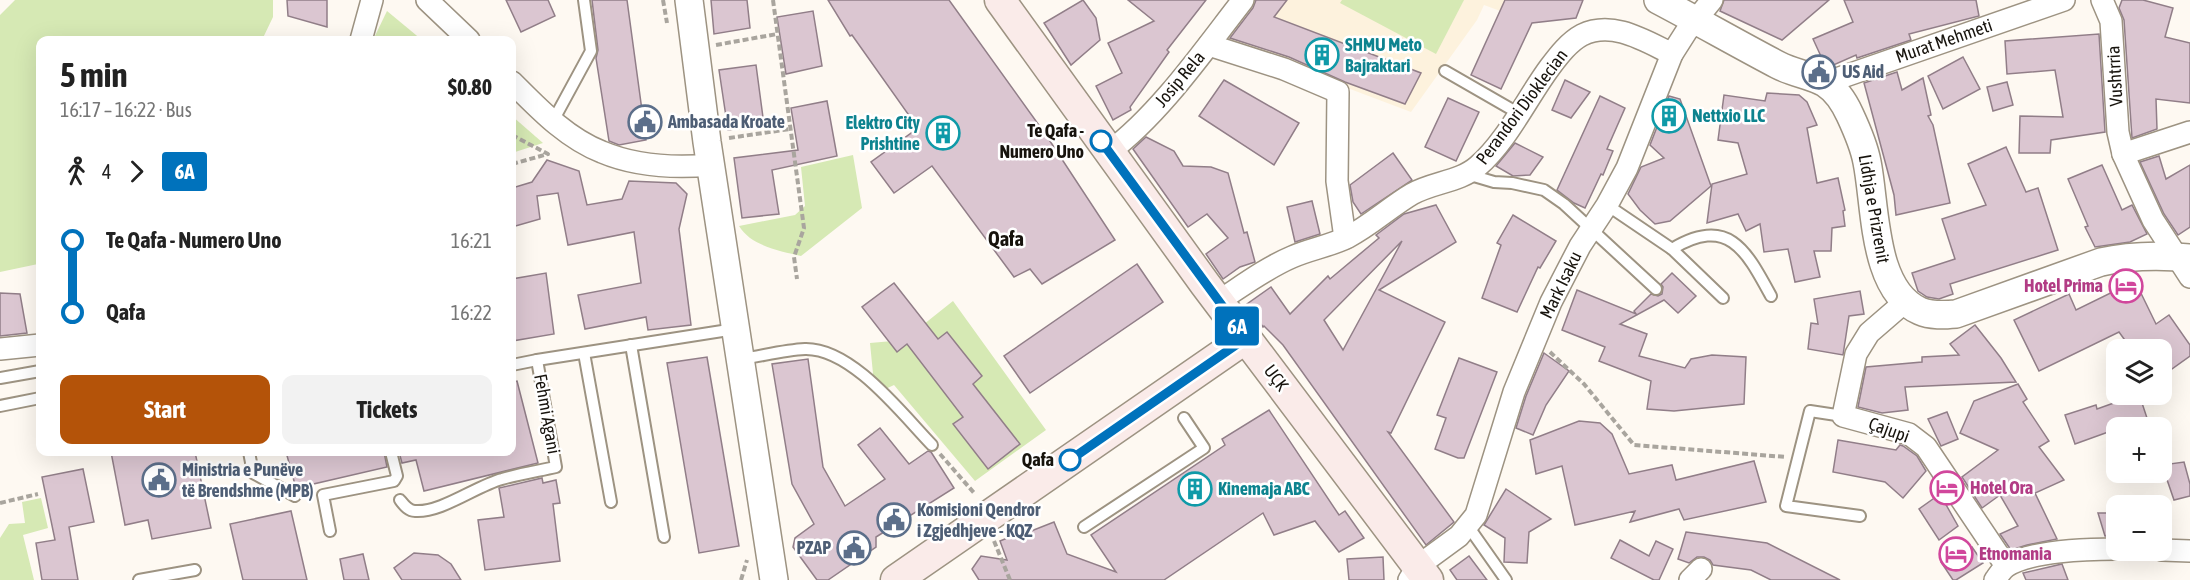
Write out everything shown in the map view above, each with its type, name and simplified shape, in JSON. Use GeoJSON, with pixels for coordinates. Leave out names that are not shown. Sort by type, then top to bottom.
{"type":"FeatureCollection","features":[{"type":"Feature","properties":{"kind":"main road","name":"UÇK"},"geometry":{"type":"LineString","coordinates":[[999,0],[1418,576]]}},
{"type":"Feature","properties":{"kind":"main road"},"geometry":{"type":"LineString","coordinates":[[896,580],[1246,338]]}},
{"type":"Feature","properties":{"kind":"street"},"geometry":{"type":"LineString","coordinates":[[362,36],[372,0]]}},
{"type":"Feature","properties":{"kind":"street"},"geometry":{"type":"LineString","coordinates":[[427,0],[465,36]]}},
{"type":"Feature","properties":{"kind":"street"},"geometry":{"type":"LineString","coordinates":[[688,0],[774,580]]}},
{"type":"Feature","properties":{"kind":"street","name":"Josip Rela"},"geometry":{"type":"LineString","coordinates":[[1109,152],[1139,128],[1209,45],[1243,0]]}},
{"type":"Feature","properties":{"kind":"street","name":"Lidhja e Prizrenit"},"geometry":{"type":"LineString","coordinates":[[1658,0],[1704,10],[1780,66],[1825,83],[1835,92],[1846,108],[1861,140],[1867,161],[1885,270],[1894,287],[1906,302]]}},
{"type":"Feature","properties":{"kind":"street","name":"Murat Mehmeti"},"geometry":{"type":"LineString","coordinates":[[1825,83],[2064,0]]}},
{"type":"Feature","properties":{"kind":"street","name":"Vushtrria"},"geometry":{"type":"LineString","coordinates":[[2102,0],[2111,21],[2118,132],[2123,154],[2153,220],[2186,264]]}},
{"type":"Feature","properties":{"kind":"street","name":"Mark Isaku"},"geometry":{"type":"LineString","coordinates":[[1418,576],[1455,540],[1476,515],[1514,392],[1551,302],[1627,168],[1672,54],[1704,10]]}},
{"type":"Feature","properties":{"kind":"street","name":"Perandori Dioklecian"},"geometry":{"type":"LineString","coordinates":[[1218,302],[1291,257],[1345,238],[1366,227],[1412,194],[1466,174],[1478,166],[1493,151],[1560,54],[1582,35],[1595,31],[1619,31],[1672,54]]}},
{"type":"Feature","properties":{"kind":"street"},"geometry":{"type":"LineString","coordinates":[[1209,45],[1284,69],[1338,92],[1337,180],[1345,238]]}},
{"type":"Feature","properties":{"kind":"street"},"geometry":{"type":"LineString","coordinates":[[516,86],[554,121],[576,138],[601,152],[624,159],[676,166],[709,153]]}},
{"type":"Feature","properties":{"kind":"street"},"geometry":{"type":"LineString","coordinates":[[2123,154],[2190,132]]}},
{"type":"Feature","properties":{"kind":"street"},"geometry":{"type":"LineString","coordinates":[[1906,302],[1920,311],[1937,315],[1956,314],[2101,262],[2139,255],[2186,264]]}},
{"type":"Feature","properties":{"kind":"street","name":"Çajupi"},"geometry":{"type":"LineString","coordinates":[[1906,302],[1869,333],[1856,354],[1843,416],[1909,434],[1926,447],[2000,573]]}},
{"type":"Feature","properties":{"kind":"street"},"geometry":{"type":"LineString","coordinates":[[0,349],[36,345]]}},
{"type":"Feature","properties":{"kind":"street"},"geometry":{"type":"LineString","coordinates":[[2000,573],[2032,557],[2069,550],[2106,549]]}},
{"type":"Feature","properties":{"kind":"street"},"geometry":{"type":"LineString","coordinates":[[2172,550],[2190,551]]}},
{"type":"Feature","properties":{"kind":"lane"},"geometry":{"type":"LineString","coordinates":[[554,121],[591,51],[584,0]]}},
{"type":"Feature","properties":{"kind":"lane"},"geometry":{"type":"LineString","coordinates":[[1445,71],[1518,113]]}},
{"type":"Feature","properties":{"kind":"lane"},"geometry":{"type":"LineString","coordinates":[[1466,174],[1494,182],[1512,183],[1544,190],[1564,204],[1656,289]]}},
{"type":"Feature","properties":{"kind":"lane"},"geometry":{"type":"LineString","coordinates":[[1607,205],[1672,249],[1723,298]]}},
{"type":"Feature","properties":{"kind":"lane"},"geometry":{"type":"LineString","coordinates":[[1672,249],[1695,237],[1709,235],[1726,237],[1741,249],[1755,267],[1771,296]]}},
{"type":"Feature","properties":{"kind":"lane","name":"Fehmi Agani"},"geometry":{"type":"LineString","coordinates":[[400,501],[414,512],[425,510],[450,502],[501,479],[556,467],[537,360],[735,328]]}},
{"type":"Feature","properties":{"kind":"lane"},"geometry":{"type":"LineString","coordinates":[[631,345],[664,537]]}},
{"type":"Feature","properties":{"kind":"lane"},"geometry":{"type":"LineString","coordinates":[[740,359],[807,349],[828,353],[853,367],[932,445]]}},
{"type":"Feature","properties":{"kind":"lane"},"geometry":{"type":"LineString","coordinates":[[584,353],[611,502]]}},
{"type":"Feature","properties":{"kind":"lane"},"geometry":{"type":"LineString","coordinates":[[516,364],[537,360]]}},
{"type":"Feature","properties":{"kind":"lane"},"geometry":{"type":"LineString","coordinates":[[0,378],[36,372]]}},
{"type":"Feature","properties":{"kind":"lane"},"geometry":{"type":"LineString","coordinates":[[0,406],[36,399]]}},
{"type":"Feature","properties":{"kind":"lane"},"geometry":{"type":"LineString","coordinates":[[1843,416],[1810,411],[1786,506],[1860,516]]}},
{"type":"Feature","properties":{"kind":"lane"},"geometry":{"type":"LineString","coordinates":[[1084,527],[1204,448],[1184,418]]}},
{"type":"Feature","properties":{"kind":"lane"},"geometry":{"type":"LineString","coordinates":[[250,456],[253,473],[295,496]]}},
{"type":"Feature","properties":{"kind":"lane"},"geometry":{"type":"LineString","coordinates":[[330,531],[323,495],[394,480],[397,476],[392,456]]}},
{"type":"Feature","properties":{"kind":"lane"},"geometry":{"type":"LineString","coordinates":[[1468,526],[1506,580]]}},
{"type":"Feature","properties":{"kind":"lane"},"geometry":{"type":"LineString","coordinates":[[139,580],[195,570]]}},
{"type":"Feature","properties":{"kind":"path"},"geometry":{"type":"LineString","coordinates":[[773,0],[804,228],[794,257],[797,279]]}},
{"type":"Feature","properties":{"kind":"path"},"geometry":{"type":"LineString","coordinates":[[706,46],[777,34]]}},
{"type":"Feature","properties":{"kind":"path"},"geometry":{"type":"LineString","coordinates":[[709,153],[790,129]]}},
{"type":"Feature","properties":{"kind":"path"},"geometry":{"type":"LineString","coordinates":[[516,137],[548,154],[516,164]]}},
{"type":"Feature","properties":{"kind":"path"},"geometry":{"type":"LineString","coordinates":[[1536,339],[1584,384],[1634,445],[1798,458]]}},
{"type":"Feature","properties":{"kind":"path"},"geometry":{"type":"LineString","coordinates":[[932,445],[975,494]]}},
{"type":"Feature","properties":{"kind":"path"},"geometry":{"type":"LineString","coordinates":[[0,503],[38,494]]}},
{"type":"Feature","properties":{"kind":"path"},"geometry":{"type":"LineString","coordinates":[[993,540],[1010,580]]}},
{"type":"Feature","properties":{"kind":"shaded area"},"geometry":{"type":"Polygon","coordinates":[[[1249,0],[1532,0],[1522,19],[1484,5],[1477,20],[1411,112],[1218,39],[1249,0]]]}},
{"type":"Feature","properties":{"kind":"green space"},"geometry":{"type":"Polygon","coordinates":[[[15,0],[273,0],[273,17],[264,36],[36,36],[36,264],[0,272],[0,15],[15,0]]]}},
{"type":"Feature","properties":{"kind":"green space"},"geometry":{"type":"Polygon","coordinates":[[[1342,0],[1464,0],[1436,54],[1340,3],[1342,0]]]}},
{"type":"Feature","properties":{"kind":"green space"},"geometry":{"type":"Polygon","coordinates":[[[387,11],[417,36],[375,36],[387,11]]]}},
{"type":"Feature","properties":{"kind":"green space"},"geometry":{"type":"Polygon","coordinates":[[[516,119],[543,143],[516,152],[516,119]]]}},
{"type":"Feature","properties":{"kind":"green space"},"geometry":{"type":"Polygon","coordinates":[[[853,155],[862,208],[801,256],[758,243],[744,233],[739,226],[795,215],[805,206],[801,167],[853,155]]]}},
{"type":"Feature","properties":{"kind":"green space"},"geometry":{"type":"Polygon","coordinates":[[[953,301],[1046,430],[975,481],[894,385],[875,394],[870,343],[904,340],[953,301]]]}},
{"type":"Feature","properties":{"kind":"green space"},"geometry":{"type":"Polygon","coordinates":[[[41,498],[48,528],[23,535],[34,580],[0,580],[0,538],[9,524],[25,523],[22,502],[41,498]]]}},
{"type":"Feature","properties":{"kind":"building"},"geometry":{"type":"Polygon","coordinates":[[[287,0],[327,0],[327,27],[288,16],[287,0]]]}},
{"type":"Feature","properties":{"kind":"building"},"geometry":{"type":"Polygon","coordinates":[[[506,0],[548,0],[555,16],[521,32],[506,0]]]}},
{"type":"Feature","properties":{"kind":"building"},"geometry":{"type":"Polygon","coordinates":[[[592,0],[627,0],[646,140],[619,145],[609,141],[596,58],[598,50],[592,0]]]}},
{"type":"Feature","properties":{"kind":"building"},"geometry":{"type":"Polygon","coordinates":[[[711,0],[747,0],[750,28],[714,34],[711,0]]]}},
{"type":"Feature","properties":{"kind":"building"},"geometry":{"type":"Polygon","coordinates":[[[828,0],[949,0],[1046,135],[1115,240],[1042,284],[1030,269],[1014,277],[932,166],[894,193],[871,162],[918,128],[852,35],[850,36],[828,0]]]}},
{"type":"Feature","properties":{"kind":"building"},"geometry":{"type":"Polygon","coordinates":[[[1083,0],[1096,18],[1100,40],[1071,65],[1044,23],[1083,0]]]}},
{"type":"Feature","properties":{"kind":"building"},"geometry":{"type":"Polygon","coordinates":[[[1128,0],[1206,0],[1167,50],[1169,52],[1130,107],[1131,110],[1113,120],[1096,86],[1122,73],[1108,43],[1154,21],[1128,0]]]}},
{"type":"Feature","properties":{"kind":"building","name":"SHMU Meto Bajraktari"},"geometry":{"type":"Polygon","coordinates":[[[1256,0],[1287,0],[1274,17],[1421,73],[1405,104],[1345,82],[1289,57],[1230,38],[1253,8],[1256,0]]]}},
{"type":"Feature","properties":{"kind":"building"},"geometry":{"type":"Polygon","coordinates":[[[1505,0],[1583,0],[1576,18],[1532,23],[1501,89],[1471,75],[1505,0]]]}},
{"type":"Feature","properties":{"kind":"building"},"geometry":{"type":"Polygon","coordinates":[[[1724,0],[1829,0],[1782,40],[1720,11],[1724,0]]]}},
{"type":"Feature","properties":{"kind":"building"},"geometry":{"type":"Polygon","coordinates":[[[1844,0],[1976,0],[1979,16],[1909,34],[1911,40],[1857,58],[1856,55],[1829,67],[1825,65],[1813,39],[1853,22],[1844,0]]]}},
{"type":"Feature","properties":{"kind":"building"},"geometry":{"type":"Polygon","coordinates":[[[2122,0],[2143,0],[2173,8],[2165,37],[2190,43],[2190,103],[2156,99],[2157,129],[2132,138],[2124,20],[2119,8],[2122,0]]]}},
{"type":"Feature","properties":{"kind":"building"},"geometry":{"type":"Polygon","coordinates":[[[813,11],[822,66],[786,74],[777,17],[813,11]]]}},
{"type":"Feature","properties":{"kind":"building"},"geometry":{"type":"Polygon","coordinates":[[[2099,34],[2105,132],[2051,140],[2050,153],[2019,153],[2020,116],[2063,117],[2055,70],[2007,74],[2005,41],[2099,34]]]}},
{"type":"Feature","properties":{"kind":"building"},"geometry":{"type":"Polygon","coordinates":[[[1963,57],[1980,89],[1943,109],[1928,76],[1963,57]]]}},
{"type":"Feature","properties":{"kind":"building"},"geometry":{"type":"Polygon","coordinates":[[[756,65],[764,125],[728,130],[719,70],[756,65]]]}},
{"type":"Feature","properties":{"kind":"building"},"geometry":{"type":"Polygon","coordinates":[[[1897,72],[1902,90],[1923,78],[1931,115],[1928,116],[1933,125],[1950,203],[1896,215],[1894,195],[1864,83],[1897,72]]]}},
{"type":"Feature","properties":{"kind":"building"},"geometry":{"type":"Polygon","coordinates":[[[1224,80],[1299,123],[1274,165],[1199,116],[1224,80]]]}},
{"type":"Feature","properties":{"kind":"building"},"geometry":{"type":"Polygon","coordinates":[[[1565,80],[1590,92],[1571,118],[1552,110],[1565,80]]]}},
{"type":"Feature","properties":{"kind":"building"},"geometry":{"type":"Polygon","coordinates":[[[2007,82],[2013,105],[1993,111],[1987,87],[2007,82]]]}},
{"type":"Feature","properties":{"kind":"building"},"geometry":{"type":"Polygon","coordinates":[[[1767,93],[1799,95],[1807,102],[1817,125],[1807,128],[1817,183],[1838,178],[1845,210],[1843,211],[1845,226],[1832,228],[1831,251],[1814,251],[1820,277],[1795,282],[1788,249],[1764,252],[1760,224],[1746,231],[1738,214],[1707,223],[1712,184],[1747,174],[1738,143],[1718,140],[1724,95],[1765,101],[1767,93]]]}},
{"type":"Feature","properties":{"kind":"building"},"geometry":{"type":"Polygon","coordinates":[[[1600,96],[1625,108],[1607,149],[1613,151],[1585,208],[1557,190],[1600,96]]]}},
{"type":"Feature","properties":{"kind":"building"},"geometry":{"type":"Polygon","coordinates":[[[1669,96],[1680,99],[1711,186],[1670,221],[1655,224],[1628,194],[1641,167],[1664,158],[1650,145],[1669,96]]]}},
{"type":"Feature","properties":{"kind":"building"},"geometry":{"type":"Polygon","coordinates":[[[1448,98],[1479,112],[1456,161],[1425,147],[1448,98]]]}},
{"type":"Feature","properties":{"kind":"building"},"geometry":{"type":"Polygon","coordinates":[[[827,101],[837,156],[772,170],[779,214],[742,218],[734,158],[798,150],[791,108],[827,101]]]}},
{"type":"Feature","properties":{"kind":"building"},"geometry":{"type":"Polygon","coordinates":[[[1146,137],[1174,151],[1183,166],[1211,167],[1228,173],[1244,233],[1247,232],[1255,262],[1240,267],[1223,279],[1206,254],[1228,238],[1207,214],[1188,227],[1133,149],[1146,137]]]}},
{"type":"Feature","properties":{"kind":"building"},"geometry":{"type":"Polygon","coordinates":[[[1515,143],[1543,157],[1530,175],[1513,176],[1496,166],[1515,143]]]}},
{"type":"Feature","properties":{"kind":"building"},"geometry":{"type":"Polygon","coordinates":[[[2006,147],[2026,192],[2038,188],[2058,250],[1950,284],[1953,294],[1939,299],[1927,297],[1918,291],[1912,273],[1955,259],[1942,219],[1986,205],[1968,164],[2006,147]]]}},
{"type":"Feature","properties":{"kind":"building"},"geometry":{"type":"Polygon","coordinates":[[[1393,153],[1412,180],[1361,214],[1353,202],[1350,185],[1393,153]]]}},
{"type":"Feature","properties":{"kind":"building"},"geometry":{"type":"Polygon","coordinates":[[[2159,156],[2166,179],[2190,165],[2190,227],[2178,235],[2164,214],[2140,162],[2159,156]]]}},
{"type":"Feature","properties":{"kind":"building"},"geometry":{"type":"Polygon","coordinates":[[[547,160],[579,171],[587,205],[622,199],[629,181],[676,183],[687,194],[679,229],[691,325],[648,330],[646,317],[585,329],[578,295],[641,283],[634,232],[568,245],[558,193],[537,196],[540,219],[516,226],[516,187],[532,182],[547,160]]]}},
{"type":"Feature","properties":{"kind":"building"},"geometry":{"type":"Polygon","coordinates":[[[2102,165],[2122,210],[2132,205],[2147,234],[2130,242],[2095,247],[2085,227],[2088,226],[2068,179],[2102,165]]]}},
{"type":"Feature","properties":{"kind":"building"},"geometry":{"type":"Polygon","coordinates":[[[1312,201],[1320,234],[1295,242],[1287,207],[1312,201]]]}},
{"type":"Feature","properties":{"kind":"building"},"geometry":{"type":"Polygon","coordinates":[[[1436,205],[1456,242],[1379,290],[1445,322],[1391,433],[1388,432],[1454,522],[1426,545],[1283,345],[1263,327],[1247,304],[1271,287],[1290,314],[1328,276],[1330,279],[1379,238],[1376,235],[1404,214],[1436,205]],[[1402,241],[1324,320],[1343,350],[1402,241]]]}},
{"type":"Feature","properties":{"kind":"building"},"geometry":{"type":"Polygon","coordinates":[[[1513,215],[1556,241],[1540,268],[1538,267],[1517,312],[1482,298],[1501,245],[1497,243],[1513,215]]]}},
{"type":"Feature","properties":{"kind":"building"},"geometry":{"type":"Polygon","coordinates":[[[1137,264],[1163,302],[1030,393],[1004,356],[1137,264]]]}},
{"type":"Feature","properties":{"kind":"building"},"geometry":{"type":"Polygon","coordinates":[[[546,273],[554,334],[516,340],[516,278],[546,273]]]}},
{"type":"Feature","properties":{"kind":"building"},"geometry":{"type":"Polygon","coordinates":[[[1672,273],[1696,296],[1678,313],[1664,300],[1620,324],[1647,334],[1639,356],[1685,368],[1691,359],[1712,355],[1746,357],[1744,404],[1674,411],[1647,409],[1651,381],[1599,361],[1605,347],[1562,330],[1577,290],[1636,314],[1634,311],[1651,294],[1658,296],[1662,294],[1661,284],[1672,273]]]}},
{"type":"Feature","properties":{"kind":"building"},"geometry":{"type":"Polygon","coordinates":[[[2135,281],[2156,324],[2169,315],[2190,345],[2190,356],[2172,369],[2172,339],[2124,339],[2119,332],[2039,371],[2014,320],[2069,294],[2076,310],[2135,281]]]}},
{"type":"Feature","properties":{"kind":"building"},"geometry":{"type":"Polygon","coordinates":[[[894,283],[938,339],[947,332],[982,376],[973,384],[1020,444],[988,469],[953,424],[963,417],[907,344],[897,352],[862,307],[894,283]]]}},
{"type":"Feature","properties":{"kind":"building"},"geometry":{"type":"Polygon","coordinates":[[[1860,291],[1864,314],[1849,316],[1843,355],[1808,349],[1811,323],[1818,324],[1814,299],[1860,291]]]}},
{"type":"Feature","properties":{"kind":"building"},"geometry":{"type":"Polygon","coordinates":[[[0,293],[20,294],[27,333],[0,336],[0,293]]]}},
{"type":"Feature","properties":{"kind":"building"},"geometry":{"type":"Polygon","coordinates":[[[1975,325],[2001,358],[2016,382],[1905,387],[1908,410],[1882,413],[1858,407],[1866,367],[1922,362],[1922,357],[1959,355],[1950,344],[1975,325]]]}},
{"type":"Feature","properties":{"kind":"building"},"geometry":{"type":"Polygon","coordinates":[[[1544,353],[1569,371],[1546,405],[1533,435],[1516,428],[1526,396],[1544,353]]]}},
{"type":"Feature","properties":{"kind":"building"},"geometry":{"type":"Polygon","coordinates":[[[707,357],[739,546],[699,553],[667,363],[707,357]]]}},
{"type":"Feature","properties":{"kind":"building"},"geometry":{"type":"Polygon","coordinates":[[[1459,358],[1497,372],[1464,458],[1435,449],[1446,418],[1437,415],[1459,358]]]}},
{"type":"Feature","properties":{"kind":"building"},"geometry":{"type":"Polygon","coordinates":[[[808,359],[823,467],[845,506],[885,479],[858,445],[880,428],[909,464],[928,451],[931,452],[954,488],[876,537],[876,547],[828,580],[817,580],[793,547],[795,538],[814,524],[792,484],[772,364],[808,359]]]}},
{"type":"Feature","properties":{"kind":"building"},"geometry":{"type":"Polygon","coordinates":[[[516,381],[538,463],[424,491],[416,460],[402,463],[400,456],[516,456],[516,381]]]}},
{"type":"Feature","properties":{"kind":"building"},"geometry":{"type":"Polygon","coordinates":[[[2018,384],[2027,399],[2023,402],[2049,441],[2039,447],[2064,480],[2035,493],[2057,539],[2011,550],[2000,534],[2018,526],[2000,495],[1982,508],[1962,477],[1998,450],[1960,433],[1974,401],[2018,384]]]}},
{"type":"Feature","properties":{"kind":"building"},"geometry":{"type":"Polygon","coordinates":[[[2096,405],[2097,409],[2108,405],[2143,405],[2147,417],[2106,417],[2106,433],[2075,444],[2065,415],[2096,405]]]}},
{"type":"Feature","properties":{"kind":"building"},"geometry":{"type":"Polygon","coordinates":[[[1269,410],[1339,515],[1345,511],[1364,538],[1339,552],[1315,521],[1274,535],[1263,513],[1164,580],[979,580],[972,569],[981,556],[1007,560],[1000,541],[1054,522],[1067,554],[1116,572],[1091,535],[1225,445],[1222,439],[1269,410]]]}},
{"type":"Feature","properties":{"kind":"building"},"geometry":{"type":"Polygon","coordinates":[[[1947,412],[1958,439],[1941,446],[1928,419],[1947,412]]]}},
{"type":"Feature","properties":{"kind":"building"},"geometry":{"type":"Polygon","coordinates":[[[1579,421],[1600,423],[1612,434],[1629,474],[1672,465],[1676,480],[1754,461],[1766,502],[1684,520],[1679,509],[1630,522],[1635,511],[1575,525],[1562,466],[1536,474],[1530,440],[1579,421]]]}},
{"type":"Feature","properties":{"kind":"building"},"geometry":{"type":"Polygon","coordinates":[[[1838,440],[1896,450],[1900,445],[1903,446],[1917,456],[1926,471],[1903,498],[1885,482],[1833,472],[1838,440]]]}},
{"type":"Feature","properties":{"kind":"building","name":"Ministria e Punëve të Brendshme (MPB)"},"geometry":{"type":"Polygon","coordinates":[[[112,456],[196,456],[211,528],[152,539],[148,520],[125,525],[112,456]]]}},
{"type":"Feature","properties":{"kind":"building"},"geometry":{"type":"Polygon","coordinates":[[[287,456],[385,456],[387,467],[296,488],[287,456]]]}},
{"type":"Feature","properties":{"kind":"building"},"geometry":{"type":"Polygon","coordinates":[[[2184,462],[2190,484],[2190,496],[2174,500],[2168,483],[2172,483],[2172,464],[2184,462]]]}},
{"type":"Feature","properties":{"kind":"building"},"geometry":{"type":"Polygon","coordinates":[[[83,469],[94,522],[69,527],[78,580],[42,580],[36,543],[55,540],[42,477],[83,469]]]}},
{"type":"Feature","properties":{"kind":"building"},"geometry":{"type":"Polygon","coordinates":[[[542,478],[543,483],[556,480],[560,503],[553,504],[560,561],[485,570],[478,520],[504,517],[499,488],[542,478]]]}},
{"type":"Feature","properties":{"kind":"building"},"geometry":{"type":"Polygon","coordinates":[[[1506,489],[1551,519],[1529,532],[1527,563],[1504,562],[1505,538],[1484,525],[1506,489]]]}},
{"type":"Feature","properties":{"kind":"building"},"geometry":{"type":"Polygon","coordinates":[[[1940,494],[1958,526],[1939,540],[1919,509],[1940,494]]]}},
{"type":"Feature","properties":{"kind":"building"},"geometry":{"type":"Polygon","coordinates":[[[291,511],[307,580],[243,580],[230,524],[291,511]]]}},
{"type":"Feature","properties":{"kind":"building"},"geometry":{"type":"Polygon","coordinates":[[[2098,513],[2106,513],[2105,536],[2098,513]]]}},
{"type":"Feature","properties":{"kind":"building"},"geometry":{"type":"Polygon","coordinates":[[[1686,532],[1767,543],[1840,580],[1771,580],[1751,570],[1713,565],[1704,557],[1697,557],[1689,563],[1678,559],[1686,532]]]}},
{"type":"Feature","properties":{"kind":"building"},"geometry":{"type":"Polygon","coordinates":[[[1620,540],[1649,556],[1656,541],[1673,549],[1659,580],[1654,580],[1611,558],[1620,540]]]}},
{"type":"Feature","properties":{"kind":"building"},"geometry":{"type":"Polygon","coordinates":[[[1972,547],[1983,563],[1953,580],[1941,562],[1972,547]]]}},
{"type":"Feature","properties":{"kind":"building"},"geometry":{"type":"Polygon","coordinates":[[[414,553],[438,555],[451,564],[461,580],[402,580],[394,568],[414,553]]]}},
{"type":"Feature","properties":{"kind":"building"},"geometry":{"type":"Polygon","coordinates":[[[363,554],[369,580],[344,580],[340,559],[363,554]]]}},
{"type":"Feature","properties":{"kind":"building"},"geometry":{"type":"Polygon","coordinates":[[[1469,556],[1487,580],[1457,580],[1450,570],[1469,556]]]}},
{"type":"Feature","properties":{"kind":"building"},"geometry":{"type":"Polygon","coordinates":[[[1383,557],[1384,580],[1349,580],[1347,559],[1383,557]]]}},
{"type":"Feature","properties":{"kind":"building"},"geometry":{"type":"Polygon","coordinates":[[[2062,564],[2068,580],[2026,580],[2023,573],[2062,564]]]}},
{"type":"Feature","properties":{"kind":"bus line","name":"6A"},"geometry":{"type":"LineString","coordinates":[[1070,460],[1246,338],[1101,141]]}},
{"type":"Feature","properties":{"kind":"place","name":"SHMU Meto Bajraktari"},"geometry":{"type":"Point","coordinates":[1322,55]}},
{"type":"Feature","properties":{"kind":"place","name":"US Aid"},"geometry":{"type":"Point","coordinates":[1819,72]}},
{"type":"Feature","properties":{"kind":"place","name":"Nettxio LLC"},"geometry":{"type":"Point","coordinates":[1669,116]}},
{"type":"Feature","properties":{"kind":"place","name":"Ambasada Kroate"},"geometry":{"type":"Point","coordinates":[645,122]}},
{"type":"Feature","properties":{"kind":"place","name":"Elektro City Prishtine"},"geometry":{"type":"Point","coordinates":[943,133]}},
{"type":"Feature","properties":{"kind":"place","name":"Te Qafa - Numero Uno"},"geometry":{"type":"Point","coordinates":[1101,141]}},
{"type":"Feature","properties":{"kind":"place","name":"Hotel Prima"},"geometry":{"type":"Point","coordinates":[2126,286]}},
{"type":"Feature","properties":{"kind":"place","name":"Qafa"},"geometry":{"type":"Point","coordinates":[1070,460]}},
{"type":"Feature","properties":{"kind":"place","name":"Ministria e Punëve të Brendshme (MPB)"},"geometry":{"type":"Point","coordinates":[159,480]}},
{"type":"Feature","properties":{"kind":"place","name":"Hotel Ora"},"geometry":{"type":"Point","coordinates":[1947,488]}},
{"type":"Feature","properties":{"kind":"place","name":"Kinemaja ABC"},"geometry":{"type":"Point","coordinates":[1195,489]}},
{"type":"Feature","properties":{"kind":"place","name":"Komisioni Qendror i Zgjedhjeve - KQZ"},"geometry":{"type":"Point","coordinates":[894,520]}},
{"type":"Feature","properties":{"kind":"place","name":"PZAP"},"geometry":{"type":"Point","coordinates":[854,548]}},
{"type":"Feature","properties":{"kind":"place","name":"Etnomania"},"geometry":{"type":"Point","coordinates":[1956,554]}},
{"type":"Feature","properties":{"kind":"district","name":"Qafa"},"geometry":{"type":"Point","coordinates":[1006,239]}}]}
